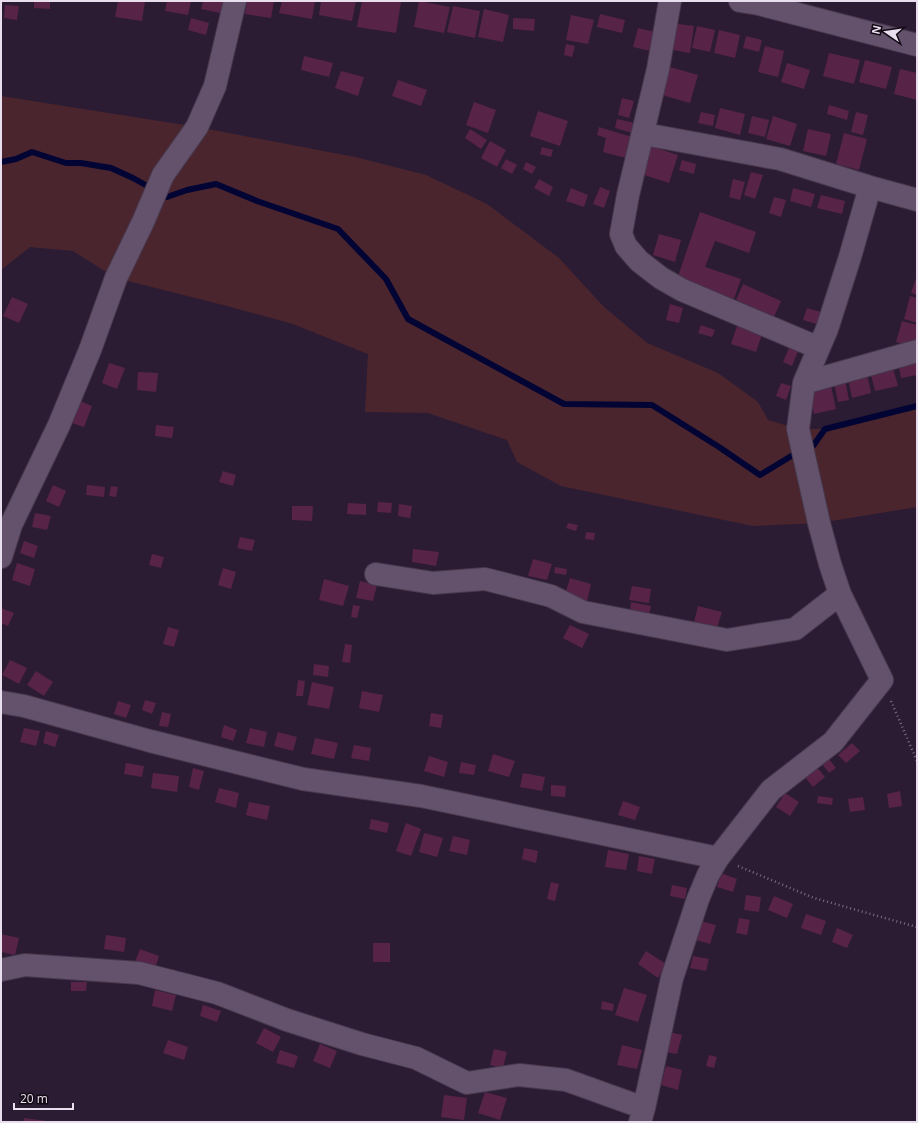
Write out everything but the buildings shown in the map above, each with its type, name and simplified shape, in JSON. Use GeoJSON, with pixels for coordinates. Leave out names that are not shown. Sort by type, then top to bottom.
{"type":"FeatureCollection","features":[{"type":"Feature","properties":{"kind":"street"},"geometry":{"type":"LineString","coordinates":[[1,557],[11,525],[59,425],[90,350],[116,278],[143,222],[163,175],[197,127],[215,86],[235,1]]}},
{"type":"Feature","properties":{"kind":"street"},"geometry":{"type":"LineString","coordinates":[[670,1],[658,70],[644,134],[628,195],[621,234],[626,246],[645,265],[661,278],[682,290],[819,348]]}},
{"type":"Feature","properties":{"kind":"street"},"geometry":{"type":"LineString","coordinates":[[740,1],[759,4],[917,45]]}},
{"type":"Feature","properties":{"kind":"street"},"geometry":{"type":"LineString","coordinates":[[644,134],[780,160],[917,200]]}},
{"type":"Feature","properties":{"kind":"street"},"geometry":{"type":"LineString","coordinates":[[1,970],[25,965],[139,973],[217,992],[295,1022],[362,1044],[416,1058],[467,1083],[519,1075],[566,1080],[642,1115],[672,978],[698,899],[708,875],[718,858],[771,790],[833,742],[882,680],[840,594],[819,522],[798,429],[804,383],[827,329],[870,187]]}},
{"type":"Feature","properties":{"kind":"street"},"geometry":{"type":"LineString","coordinates":[[804,383],[917,351]]}},
{"type":"Feature","properties":{"kind":"street"},"geometry":{"type":"LineString","coordinates":[[376,574],[433,583],[485,579],[551,596],[583,612],[726,640],[795,629],[840,594]]}},
{"type":"Feature","properties":{"kind":"street"},"geometry":{"type":"LineString","coordinates":[[1,702],[24,706],[150,741],[303,779],[421,796],[718,858]]}},
{"type":"Feature","properties":{"kind":"path"},"geometry":{"type":"LineString","coordinates":[[882,680],[917,761]]}},
{"type":"Feature","properties":{"kind":"path"},"geometry":{"type":"LineString","coordinates":[[718,858],[814,898],[917,927]]}},
{"type":"Feature","properties":{"kind":"shaded area"},"geometry":{"type":"Polygon","coordinates":[[[1,96],[197,127],[355,157],[426,175],[487,204],[559,258],[603,306],[647,343],[718,373],[758,402],[768,420],[798,429],[824,429],[917,406],[917,507],[819,523],[753,526],[561,486],[517,462],[507,440],[428,413],[365,412],[368,354],[293,324],[116,278],[73,251],[30,247],[1,270],[1,96]]]}},
{"type":"Feature","properties":{"kind":"waterway"},"geometry":{"type":"LineString","coordinates":[[1,162],[16,159],[32,152],[66,163],[81,163],[111,168],[133,178],[167,197],[187,190],[216,184],[257,201],[338,229],[386,279],[408,319],[564,404],[652,405],[760,475],[793,455]]}},
{"type":"Feature","properties":{"kind":"waterway"},"geometry":{"type":"LineString","coordinates":[[813,446],[825,429],[917,406]]}}]}
